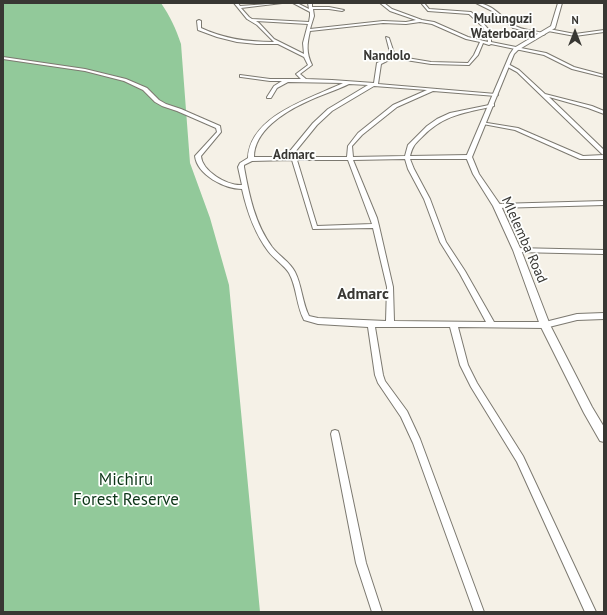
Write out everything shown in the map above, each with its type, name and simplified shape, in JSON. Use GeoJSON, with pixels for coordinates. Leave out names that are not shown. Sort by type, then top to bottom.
{"type":"FeatureCollection","features":[{"type":"Feature","properties":{"kind":"street"},"geometry":{"type":"LineString","coordinates":[[236,3],[251,20],[277,42],[306,56]]}},
{"type":"Feature","properties":{"kind":"street"},"geometry":{"type":"LineString","coordinates":[[239,8],[280,3]]}},
{"type":"Feature","properties":{"kind":"street"},"geometry":{"type":"LineString","coordinates":[[295,3],[312,10],[329,8],[342,10]]}},
{"type":"Feature","properties":{"kind":"street"},"geometry":{"type":"LineString","coordinates":[[304,80],[298,74],[310,65],[306,56],[304,42],[312,10],[310,3]]}},
{"type":"Feature","properties":{"kind":"street"},"geometry":{"type":"LineString","coordinates":[[382,3],[391,10],[421,21],[433,23],[459,35],[516,50],[545,54],[577,69],[604,76]]}},
{"type":"Feature","properties":{"kind":"street"},"geometry":{"type":"LineString","coordinates":[[478,3],[497,13],[517,28],[543,34]]}},
{"type":"Feature","properties":{"kind":"street"},"geometry":{"type":"LineString","coordinates":[[561,3],[554,24],[543,34],[516,50],[507,65],[497,88],[492,105],[469,157],[251,159],[242,164],[244,187],[259,230],[269,248],[291,272],[296,284],[301,306],[307,318],[318,321],[371,324],[545,324],[577,317],[604,316]]}},
{"type":"Feature","properties":{"kind":"street"},"geometry":{"type":"LineString","coordinates":[[424,4],[428,10],[470,13],[490,34],[489,44]]}},
{"type":"Feature","properties":{"kind":"street"},"geometry":{"type":"LineString","coordinates":[[251,20],[309,23]]}},
{"type":"Feature","properties":{"kind":"street"},"geometry":{"type":"LineString","coordinates":[[199,21],[199,29],[220,38],[252,43],[277,42]]}},
{"type":"Feature","properties":{"kind":"street"},"geometry":{"type":"LineString","coordinates":[[308,30],[382,22],[406,23],[421,21]]}},
{"type":"Feature","properties":{"kind":"street"},"geometry":{"type":"LineString","coordinates":[[548,30],[575,35],[604,31]]}},
{"type":"Feature","properties":{"kind":"street"},"geometry":{"type":"LineString","coordinates":[[387,38],[393,57]]}},
{"type":"Feature","properties":{"kind":"street"},"geometry":{"type":"LineString","coordinates":[[376,226],[315,228],[296,159],[292,150],[321,118],[339,104],[374,85],[379,63],[393,57],[426,62],[466,64],[470,63],[476,55],[482,42]]}},
{"type":"Feature","properties":{"kind":"street"},"geometry":{"type":"LineString","coordinates":[[4,59],[85,70],[124,80],[145,89],[157,102],[179,110],[218,128],[219,132],[198,156],[201,168],[213,176],[234,186],[244,187]]}},
{"type":"Feature","properties":{"kind":"street"},"geometry":{"type":"LineString","coordinates":[[507,65],[518,71],[604,153]]}},
{"type":"Feature","properties":{"kind":"street"},"geometry":{"type":"LineString","coordinates":[[241,76],[270,80],[349,82],[496,95]]}},
{"type":"Feature","properties":{"kind":"street"},"geometry":{"type":"LineString","coordinates":[[269,97],[276,87],[287,80]]}},
{"type":"Feature","properties":{"kind":"street"},"geometry":{"type":"LineString","coordinates":[[251,159],[251,150],[259,136],[284,112],[298,104],[349,82]]}},
{"type":"Feature","properties":{"kind":"street"},"geometry":{"type":"LineString","coordinates":[[390,323],[390,287],[376,226],[369,203],[350,158],[350,146],[360,134],[394,106],[431,90]]}},
{"type":"Feature","properties":{"kind":"street"},"geometry":{"type":"LineString","coordinates":[[543,94],[590,107],[604,113]]}},
{"type":"Feature","properties":{"kind":"street"},"geometry":{"type":"LineString","coordinates":[[491,324],[443,242],[427,199],[411,169],[407,157],[410,146],[429,127],[439,120],[452,114],[492,105]]}},
{"type":"Feature","properties":{"kind":"street"},"geometry":{"type":"LineString","coordinates":[[483,123],[516,129],[577,156],[604,157]]}},
{"type":"Feature","properties":{"kind":"street","name":"Mlelemba Road"},"geometry":{"type":"LineString","coordinates":[[469,157],[471,165],[497,206],[517,250],[545,324],[588,410],[604,437]]}},
{"type":"Feature","properties":{"kind":"street"},"geometry":{"type":"LineString","coordinates":[[497,206],[604,203]]}},
{"type":"Feature","properties":{"kind":"street"},"geometry":{"type":"LineString","coordinates":[[517,250],[604,252]]}},
{"type":"Feature","properties":{"kind":"street"},"geometry":{"type":"LineString","coordinates":[[371,324],[379,375],[382,382],[404,414],[417,442],[479,612]]}},
{"type":"Feature","properties":{"kind":"street"},"geometry":{"type":"LineString","coordinates":[[453,324],[464,364],[470,378],[520,459],[591,612]]}},
{"type":"Feature","properties":{"kind":"street"},"geometry":{"type":"LineString","coordinates":[[335,434],[351,505],[361,563],[377,612]]}},
{"type":"Feature","properties":{"kind":"green space","name":"Michiru Forest Reserve"},"geometry":{"type":"Polygon","coordinates":[[[3,3],[161,3],[175,28],[181,44],[190,163],[210,218],[229,285],[260,612],[3,612],[3,3]]]}},
{"type":"Feature","properties":{"kind":"district","name":"Mulunguzi Waterboard"},"geometry":{"type":"Point","coordinates":[503,26]}},
{"type":"Feature","properties":{"kind":"district","name":"Nandolo"},"geometry":{"type":"Point","coordinates":[387,56]}},
{"type":"Feature","properties":{"kind":"district","name":"Admarc"},"geometry":{"type":"Point","coordinates":[294,155]}},
{"type":"Feature","properties":{"kind":"district","name":"Admarc"},"geometry":{"type":"Point","coordinates":[363,294]}}]}
